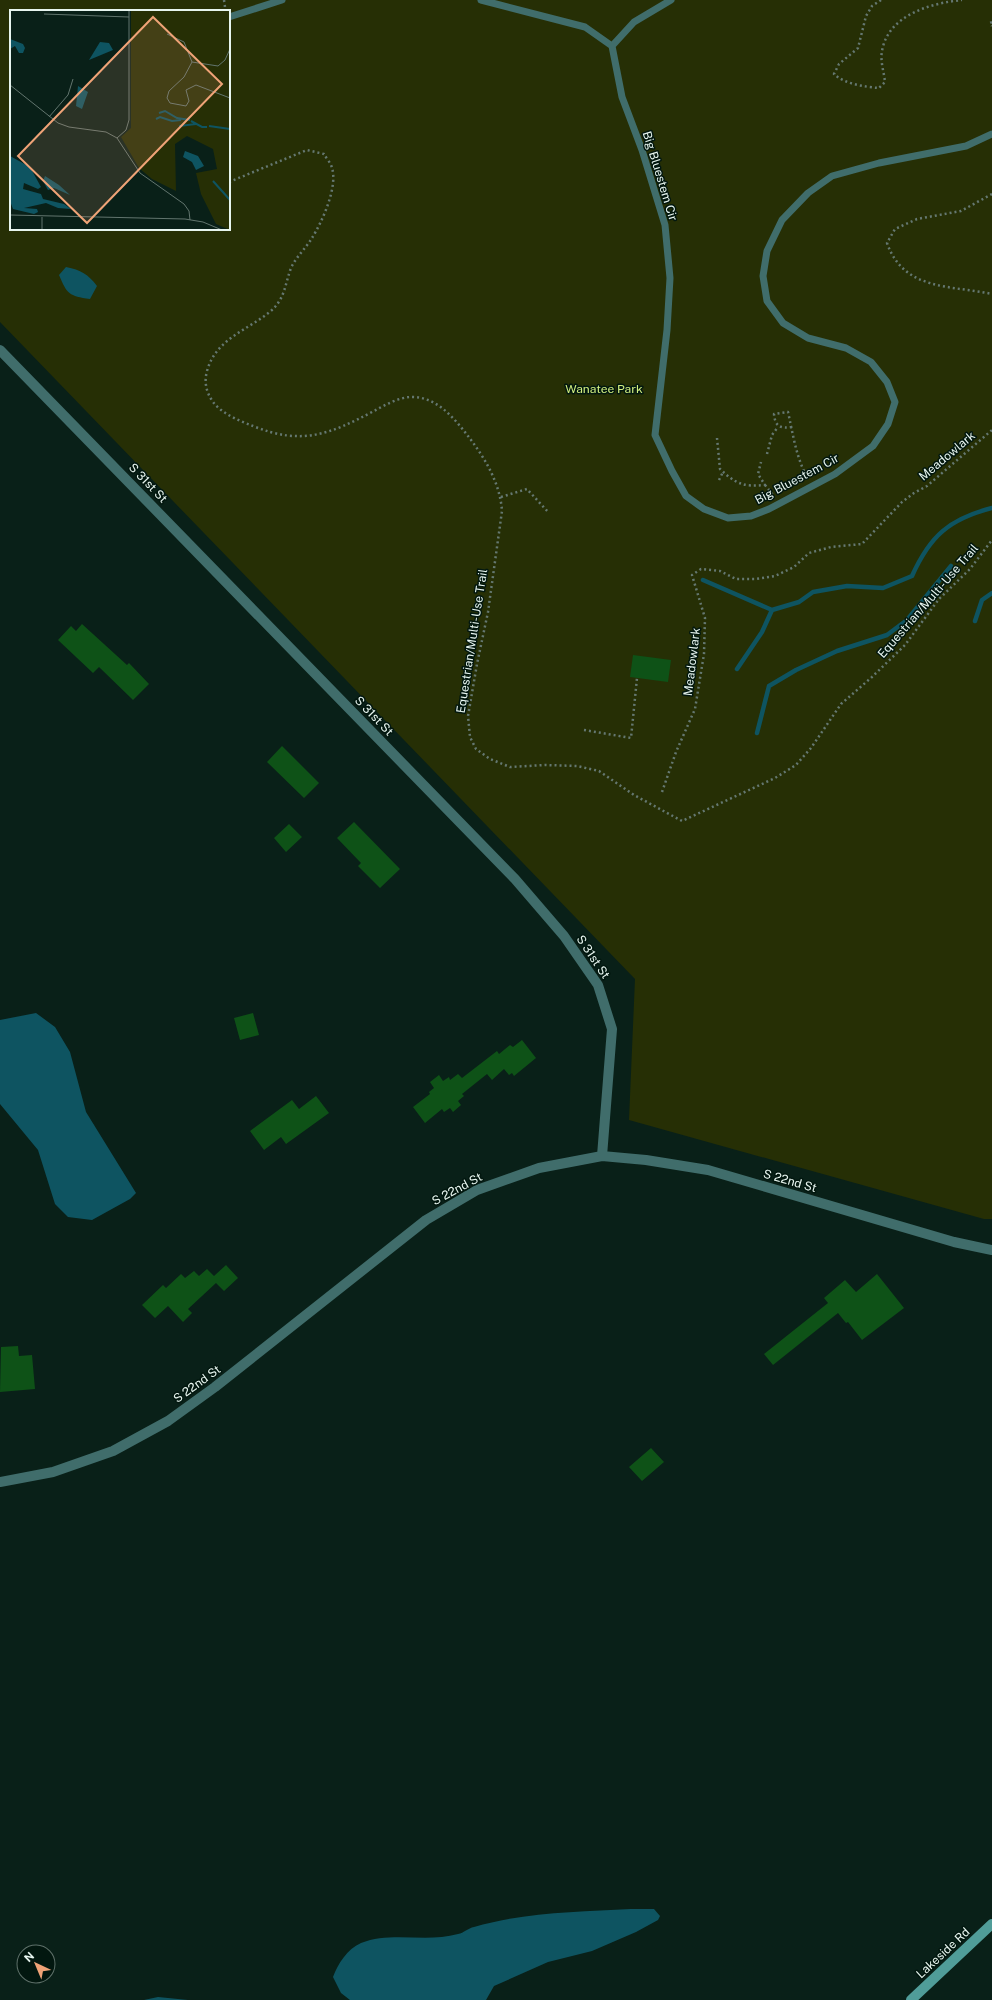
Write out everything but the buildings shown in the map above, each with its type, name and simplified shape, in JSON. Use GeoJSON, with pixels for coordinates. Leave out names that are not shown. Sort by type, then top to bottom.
{"type":"FeatureCollection","features":[{"type":"Feature","properties":{"kind":"main road","name":"Lakeside Rd"},"geometry":{"type":"LineString","coordinates":[[911,2000],[992,1924]]}},
{"type":"Feature","properties":{"kind":"street","name":"S 31st St"},"geometry":{"type":"LineString","coordinates":[[0,350],[515,879],[564,936],[598,985],[612,1029],[602,1156]]}},
{"type":"Feature","properties":{"kind":"street","name":"S 22nd St"},"geometry":{"type":"LineString","coordinates":[[0,1482],[53,1472],[113,1451],[168,1421],[215,1387],[426,1220],[477,1190],[539,1168],[602,1156],[646,1160],[708,1170],[954,1242],[992,1250]]}},
{"type":"Feature","properties":{"kind":"lane"},"geometry":{"type":"LineString","coordinates":[[230,17],[282,0]]}},
{"type":"Feature","properties":{"kind":"lane"},"geometry":{"type":"LineString","coordinates":[[481,0],[585,27],[612,46],[634,22],[671,0]]}},
{"type":"Feature","properties":{"kind":"lane","name":"Big Bluestem Cir"},"geometry":{"type":"LineString","coordinates":[[612,46],[622,97],[642,150],[664,225],[670,278],[668,315],[655,435],[686,496],[704,509],[728,518],[751,516],[835,474],[873,446],[888,424],[895,402],[887,382],[871,362],[846,348],[808,338],[783,323],[767,301],[763,276],[767,251],[782,220],[808,193],[832,176],[880,163],[966,146],[992,134]]}},
{"type":"Feature","properties":{"kind":"path"},"geometry":{"type":"LineString","coordinates":[[881,0],[872,6],[866,16],[858,48],[839,64],[834,74],[839,79],[868,87],[879,88],[885,82],[882,52],[886,38],[898,23],[914,13],[934,4],[962,0]]}},
{"type":"Feature","properties":{"kind":"path"},"geometry":{"type":"LineString","coordinates":[[992,22],[990,23],[992,26]]}},
{"type":"Feature","properties":{"kind":"path","name":"Equestrian/Multi-Use Trail"},"geometry":{"type":"LineString","coordinates":[[230,182],[307,150],[324,154],[332,168],[334,186],[329,202],[313,236],[292,267],[283,296],[272,310],[237,332],[220,346],[209,365],[205,379],[208,394],[215,404],[236,419],[257,428],[275,434],[300,437],[327,432],[348,425],[399,399],[412,397],[429,401],[442,408],[453,418],[474,444],[491,470],[501,497],[502,511],[488,612],[476,664],[468,716],[470,737],[476,749],[490,759],[510,767],[545,765],[577,766],[599,772],[640,798],[682,821],[775,778],[796,765],[811,748],[841,704],[905,645],[939,599],[970,570],[992,540]]}},
{"type":"Feature","properties":{"kind":"path"},"geometry":{"type":"LineString","coordinates":[[992,194],[961,211],[917,220],[895,229],[886,243],[891,256],[902,269],[918,280],[992,294]]}},
{"type":"Feature","properties":{"kind":"path"},"geometry":{"type":"LineString","coordinates":[[792,427],[784,429],[778,427],[774,422],[774,414],[788,412],[792,427],[800,464],[812,486]]}},
{"type":"Feature","properties":{"kind":"path"},"geometry":{"type":"LineString","coordinates":[[767,454],[772,435],[778,427]]}},
{"type":"Feature","properties":{"kind":"path","name":"Meadowlark"},"geometry":{"type":"LineString","coordinates":[[662,792],[676,752],[695,709],[704,654],[705,618],[692,575],[701,569],[720,571],[736,579],[756,579],[775,576],[794,567],[809,553],[831,547],[862,544],[902,502],[914,493],[928,486],[992,430]]}},
{"type":"Feature","properties":{"kind":"path"},"geometry":{"type":"LineString","coordinates":[[717,438],[720,469],[732,480],[747,486],[765,485],[758,474],[761,462]]}},
{"type":"Feature","properties":{"kind":"path"},"geometry":{"type":"LineString","coordinates":[[719,480],[723,472]]}},
{"type":"Feature","properties":{"kind":"path"},"geometry":{"type":"LineString","coordinates":[[501,497],[527,488],[549,513]]}},
{"type":"Feature","properties":{"kind":"path"},"geometry":{"type":"LineString","coordinates":[[584,730],[631,738],[637,678]]}},
{"type":"Feature","properties":{"kind":"green space","name":"Wanatee Park"},"geometry":{"type":"Polygon","coordinates":[[[0,0],[992,0],[992,1219],[984,1219],[629,1120],[635,979],[0,322],[0,0]]]}},
{"type":"Feature","properties":{"kind":"water"},"geometry":{"type":"Polygon","coordinates":[[[66,267],[84,273],[97,286],[90,299],[73,295],[64,286],[59,275],[66,267]]]}},
{"type":"Feature","properties":{"kind":"water"},"geometry":{"type":"Polygon","coordinates":[[[36,1013],[55,1027],[70,1052],[86,1112],[136,1193],[130,1199],[92,1220],[68,1217],[55,1204],[38,1150],[0,1104],[0,1020],[36,1013]]]}},
{"type":"Feature","properties":{"kind":"water"},"geometry":{"type":"Polygon","coordinates":[[[654,1909],[660,1916],[658,1920],[636,1932],[592,1951],[548,1962],[494,1986],[486,2000],[350,2000],[341,1993],[333,1977],[340,1962],[351,1949],[361,1943],[372,1940],[396,1937],[434,1938],[460,1933],[472,1928],[512,1918],[572,1912],[654,1909]]]}},
{"type":"Feature","properties":{"kind":"water"},"geometry":{"type":"Polygon","coordinates":[[[158,1997],[188,2000],[144,2000],[158,1997]]]}},
{"type":"Feature","properties":{"kind":"waterway"},"geometry":{"type":"LineString","coordinates":[[703,580],[772,610],[799,602],[813,592],[847,586],[883,588],[912,576],[926,550],[943,531],[964,518],[977,512],[992,508]]}},
{"type":"Feature","properties":{"kind":"waterway"},"geometry":{"type":"LineString","coordinates":[[757,733],[769,686],[796,670],[837,651],[887,635],[907,620],[951,566]]}},
{"type":"Feature","properties":{"kind":"waterway"},"geometry":{"type":"LineString","coordinates":[[975,621],[982,600],[992,593]]}},
{"type":"Feature","properties":{"kind":"waterway"},"geometry":{"type":"LineString","coordinates":[[737,669],[762,632],[772,610]]}}]}
